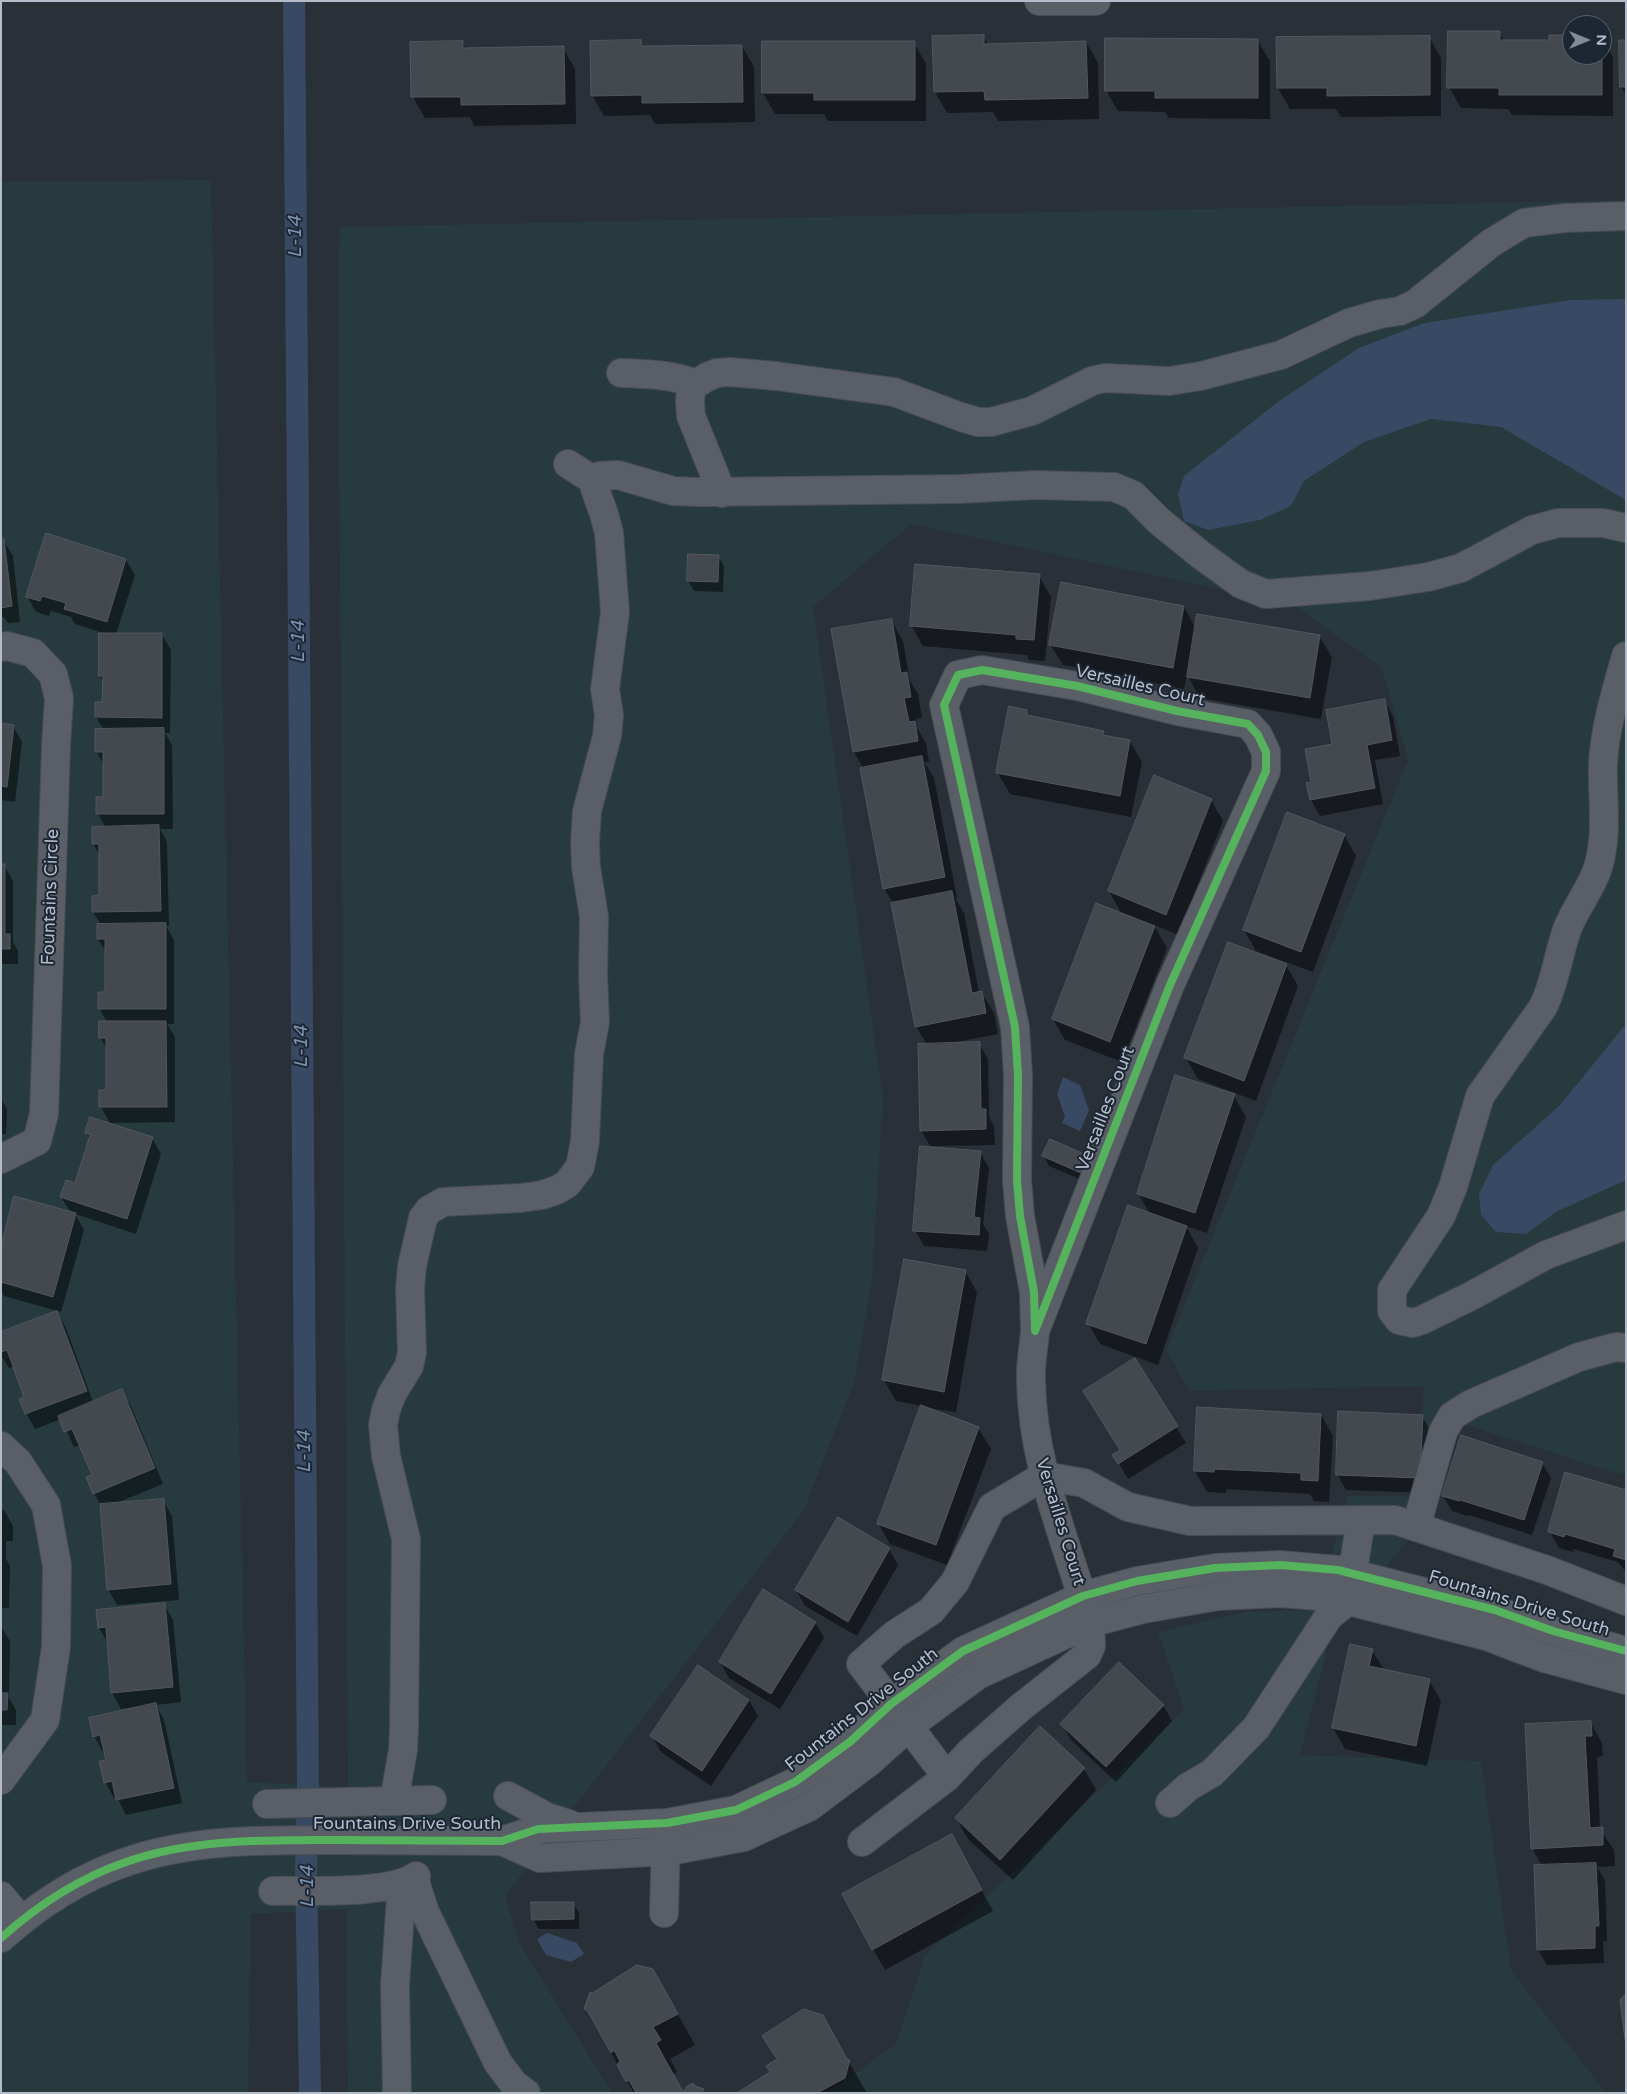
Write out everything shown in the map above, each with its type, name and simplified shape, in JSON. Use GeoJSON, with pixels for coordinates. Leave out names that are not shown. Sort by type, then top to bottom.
{"type":"FeatureCollection","features":[{"type":"Feature","properties":{"kind":"street"},"geometry":{"type":"LineString","coordinates":[[1039,1],[1105,1]]}},
{"type":"Feature","properties":{"kind":"street"},"geometry":{"type":"LineString","coordinates":[[722,492],[691,416],[691,390],[696,384],[707,377],[730,372],[834,383],[894,392],[961,417],[978,422],[991,422],[1032,411],[1092,381],[1105,378],[1169,381],[1201,376],[1281,356],[1348,323],[1380,314],[1400,311],[1415,304],[1491,244],[1524,224],[1565,218],[1626,216]]}},
{"type":"Feature","properties":{"kind":"street"},"geometry":{"type":"LineString","coordinates":[[621,373],[660,375],[683,379],[696,384]]}},
{"type":"Feature","properties":{"kind":"street"},"geometry":{"type":"LineString","coordinates":[[568,464],[596,482]]}},
{"type":"Feature","properties":{"kind":"street"},"geometry":{"type":"LineString","coordinates":[[394,1801],[403,1750],[404,1730],[406,1539],[386,1456],[383,1425],[392,1394],[409,1366],[412,1353],[410,1288],[412,1266],[423,1218],[429,1210],[443,1202],[522,1198],[542,1195],[557,1190],[575,1176],[580,1167],[585,1140],[589,1054],[595,1022],[593,976],[594,917],[586,867],[585,843],[587,811],[607,736],[609,715],[606,689],[615,612],[609,534],[595,489],[596,482],[600,476],[618,475],[673,491],[949,489],[1035,485],[1114,488],[1133,495],[1159,521],[1241,584],[1266,594],[1370,586],[1428,577],[1462,568],[1532,530],[1558,523],[1603,523],[1626,528]]}},
{"type":"Feature","properties":{"kind":"street","name":"Fountains Circle"},"geometry":{"type":"LineString","coordinates":[[1,647],[7,646],[33,653],[53,674],[59,698],[44,1114],[38,1142],[1,1159]]}},
{"type":"Feature","properties":{"kind":"street"},"geometry":{"type":"LineString","coordinates":[[1626,656],[1606,730],[1603,763],[1602,854],[1598,868],[1568,928],[1549,994],[1543,1007],[1480,1096],[1453,1188],[1441,1216],[1417,1254],[1394,1283],[1390,1298],[1392,1311],[1399,1320],[1413,1323],[1471,1296],[1546,1255],[1626,1225]]}},
{"type":"Feature","properties":{"kind":"street","name":"Versailles Court"},"geometry":{"type":"LineString","coordinates":[[862,1842],[947,1777],[971,1751],[1021,1707],[1052,1681],[1080,1662],[1087,1655],[1091,1646],[1090,1623],[1083,1596],[1044,1476],[1035,1432],[1030,1379],[1035,1331],[1034,1292],[1020,1216],[1017,1180],[1018,1076],[1015,1027],[944,705],[958,675],[982,670],[1077,686],[1177,711],[1248,724],[1258,735],[1266,752],[1266,771],[1170,985],[1035,1331]]}},
{"type":"Feature","properties":{"kind":"street"},"geometry":{"type":"LineString","coordinates":[[1416,1527],[1443,1432],[1452,1416],[1471,1404],[1579,1357],[1616,1347],[1626,1348]]}},
{"type":"Feature","properties":{"kind":"street"},"geometry":{"type":"LineString","coordinates":[[1,1446],[18,1462],[46,1505],[57,1566],[56,1647],[45,1720],[1,1780]]}},
{"type":"Feature","properties":{"kind":"street"},"geometry":{"type":"LineString","coordinates":[[891,1704],[861,1664],[894,1635],[931,1611],[937,1604],[955,1582],[992,1507],[1044,1476],[1084,1483],[1128,1507],[1190,1521],[1395,1520],[1546,1570],[1626,1601]]}},
{"type":"Feature","properties":{"kind":"street"},"geometry":{"type":"LineString","coordinates":[[1170,1803],[1188,1787],[1212,1773],[1256,1728],[1329,1616],[1348,1601],[1361,1520]]}},
{"type":"Feature","properties":{"kind":"street","name":"Fountains Drive South"},"geometry":{"type":"LineString","coordinates":[[11,1929],[58,1894],[99,1872],[157,1853],[203,1845],[261,1840],[502,1841],[538,1829],[666,1823],[736,1810],[795,1782],[851,1740],[891,1704],[963,1651],[1083,1596],[1137,1581],[1215,1568],[1280,1565],[1338,1570],[1495,1610],[1552,1631],[1626,1651]]}},
{"type":"Feature","properties":{"kind":"street","name":"Fountains Drive South"},"geometry":{"type":"LineString","coordinates":[[502,1841],[540,1858],[666,1851],[744,1837],[809,1807],[869,1762],[909,1726],[978,1675],[1090,1623],[1143,1609],[1218,1596],[1280,1593],[1348,1601],[1486,1636],[1544,1658],[1626,1680]]}},
{"type":"Feature","properties":{"kind":"street","name":"Fountains Drive South"},"geometry":{"type":"LineString","coordinates":[[891,1704],[909,1726]]}},
{"type":"Feature","properties":{"kind":"street"},"geometry":{"type":"LineString","coordinates":[[909,1726],[947,1777]]}},
{"type":"Feature","properties":{"kind":"street"},"geometry":{"type":"LineString","coordinates":[[508,1796],[546,1817],[583,1827]]}},
{"type":"Feature","properties":{"kind":"street"},"geometry":{"type":"LineString","coordinates":[[267,1804],[432,1800]]}},
{"type":"Feature","properties":{"kind":"street"},"geometry":{"type":"LineString","coordinates":[[664,1913],[666,1823]]}},
{"type":"Feature","properties":{"kind":"street"},"geometry":{"type":"LineString","coordinates":[[273,1891],[366,1888],[408,1880],[425,1866],[427,1840]]}},
{"type":"Feature","properties":{"kind":"street"},"geometry":{"type":"LineString","coordinates":[[398,2093],[395,1985],[408,1880]]}},
{"type":"Feature","properties":{"kind":"street"},"geometry":{"type":"LineString","coordinates":[[408,1880],[417,1888],[425,1912],[498,2063],[514,2084],[526,2093]]}},
{"type":"Feature","properties":{"kind":"street"},"geometry":{"type":"LineString","coordinates":[[1,1896],[11,1929]]}},
{"type":"Feature","properties":{"kind":"green space"},"geometry":{"type":"Polygon","coordinates":[[[211,180],[247,1782],[348,1787],[338,289],[340,227],[1626,200],[1626,1476],[1457,1422],[1430,1514],[1332,1630],[1300,1755],[1481,1761],[1511,1970],[1606,2093],[828,2093],[896,2044],[925,1955],[1184,1710],[1158,1632],[1244,1612],[1318,1610],[1347,1496],[1415,1496],[1424,1386],[1189,1391],[1166,1350],[1408,760],[1382,668],[1294,605],[911,524],[813,607],[883,1099],[872,1280],[855,1380],[804,1510],[505,1896],[520,1944],[612,2093],[348,2093],[346,1909],[251,1914],[248,2093],[1,2093],[1,182],[211,180]]]}},
{"type":"Feature","properties":{"kind":"water"},"geometry":{"type":"Polygon","coordinates":[[[1626,299],[1626,500],[1501,427],[1431,419],[1364,442],[1304,481],[1291,506],[1260,520],[1208,530],[1184,521],[1178,494],[1184,476],[1279,401],[1359,348],[1424,323],[1571,300],[1626,299]]]}},
{"type":"Feature","properties":{"kind":"water"},"geometry":{"type":"Polygon","coordinates":[[[1626,1024],[1626,1180],[1556,1212],[1526,1234],[1496,1232],[1481,1215],[1479,1194],[1493,1165],[1560,1105],[1626,1024]]]}},
{"type":"Feature","properties":{"kind":"water"},"geometry":{"type":"Polygon","coordinates":[[[1063,1077],[1080,1085],[1089,1110],[1080,1131],[1062,1123],[1065,1117],[1057,1094],[1063,1077]]]}},
{"type":"Feature","properties":{"kind":"water"},"geometry":{"type":"Polygon","coordinates":[[[547,1933],[577,1943],[584,1954],[571,1962],[546,1955],[537,1939],[547,1933]]]}},
{"type":"Feature","properties":{"kind":"building"},"geometry":{"type":"Polygon","coordinates":[[[1448,31],[1500,31],[1500,40],[1549,40],[1549,35],[1562,35],[1562,65],[1602,65],[1602,95],[1499,95],[1499,88],[1447,88],[1448,31]]]}},
{"type":"Feature","properties":{"kind":"building"},"geometry":{"type":"Polygon","coordinates":[[[984,35],[984,44],[1086,41],[1088,98],[985,100],[984,91],[934,92],[932,36],[984,35]]]}},
{"type":"Feature","properties":{"kind":"building"},"geometry":{"type":"Polygon","coordinates":[[[1430,36],[1430,95],[1327,96],[1327,88],[1277,88],[1276,37],[1430,36]]]}},
{"type":"Feature","properties":{"kind":"building"},"geometry":{"type":"Polygon","coordinates":[[[1105,38],[1258,39],[1258,98],[1155,98],[1155,91],[1105,91],[1105,38]]]}},
{"type":"Feature","properties":{"kind":"building"},"geometry":{"type":"Polygon","coordinates":[[[641,40],[642,46],[742,45],[743,102],[642,103],[642,95],[591,96],[590,41],[641,40]]]}},
{"type":"Feature","properties":{"kind":"building"},"geometry":{"type":"Polygon","coordinates":[[[1619,40],[1626,40],[1626,87],[1620,87],[1619,40]]]}},
{"type":"Feature","properties":{"kind":"building"},"geometry":{"type":"Polygon","coordinates":[[[463,41],[463,48],[564,46],[565,104],[461,105],[461,97],[411,97],[410,42],[463,41]]]}},
{"type":"Feature","properties":{"kind":"building"},"geometry":{"type":"Polygon","coordinates":[[[762,41],[915,41],[915,100],[814,100],[814,93],[762,93],[762,41]]]}},
{"type":"Feature","properties":{"kind":"building"},"geometry":{"type":"Polygon","coordinates":[[[46,533],[126,559],[107,622],[64,609],[66,603],[42,596],[40,601],[26,597],[46,533]]]}},
{"type":"Feature","properties":{"kind":"building"},"geometry":{"type":"Polygon","coordinates":[[[4,539],[12,606],[1,608],[1,540],[4,539]]]}},
{"type":"Feature","properties":{"kind":"building"},"geometry":{"type":"Polygon","coordinates":[[[688,554],[719,555],[718,582],[687,581],[688,554]]]}},
{"type":"Feature","properties":{"kind":"building"},"geometry":{"type":"Polygon","coordinates":[[[915,564],[1040,574],[1034,640],[1016,639],[1016,635],[910,626],[915,564]]]}},
{"type":"Feature","properties":{"kind":"building"},"geometry":{"type":"Polygon","coordinates":[[[1061,582],[1184,606],[1173,668],[1049,645],[1061,582]]]}},
{"type":"Feature","properties":{"kind":"building"},"geometry":{"type":"Polygon","coordinates":[[[1197,614],[1320,635],[1310,698],[1187,677],[1197,614]]]}},
{"type":"Feature","properties":{"kind":"building"},"geometry":{"type":"Polygon","coordinates":[[[892,619],[901,673],[907,672],[911,697],[904,698],[909,722],[915,721],[918,741],[853,752],[831,629],[892,619]]]}},
{"type":"Feature","properties":{"kind":"building"},"geometry":{"type":"Polygon","coordinates":[[[99,633],[162,633],[162,718],[95,717],[95,702],[102,702],[103,676],[99,676],[99,633]]]}},
{"type":"Feature","properties":{"kind":"building"},"geometry":{"type":"Polygon","coordinates":[[[1385,699],[1392,740],[1367,745],[1375,788],[1310,800],[1306,783],[1311,782],[1305,749],[1332,744],[1326,710],[1385,699]]]}},
{"type":"Feature","properties":{"kind":"building"},"geometry":{"type":"Polygon","coordinates":[[[1009,706],[1027,710],[1027,715],[1104,731],[1103,735],[1130,740],[1120,796],[996,773],[1009,706]]]}},
{"type":"Feature","properties":{"kind":"building"},"geometry":{"type":"Polygon","coordinates":[[[1,723],[14,725],[7,787],[1,786],[1,723]]]}},
{"type":"Feature","properties":{"kind":"building"},"geometry":{"type":"Polygon","coordinates":[[[164,728],[164,814],[96,814],[96,797],[103,797],[103,752],[95,752],[95,729],[164,728]]]}},
{"type":"Feature","properties":{"kind":"building"},"geometry":{"type":"Polygon","coordinates":[[[922,756],[945,877],[883,889],[860,768],[922,756]]]}},
{"type":"Feature","properties":{"kind":"building"},"geometry":{"type":"Polygon","coordinates":[[[1154,775],[1212,799],[1166,915],[1108,891],[1154,775]]]}},
{"type":"Feature","properties":{"kind":"building"},"geometry":{"type":"Polygon","coordinates":[[[1287,812],[1345,834],[1301,952],[1243,930],[1287,812]]]}},
{"type":"Feature","properties":{"kind":"building"},"geometry":{"type":"Polygon","coordinates":[[[159,825],[161,911],[92,912],[92,896],[99,895],[99,844],[92,844],[92,827],[159,825]]]}},
{"type":"Feature","properties":{"kind":"building"},"geometry":{"type":"Polygon","coordinates":[[[1,864],[5,864],[5,934],[10,934],[10,949],[1,949],[1,864]]]}},
{"type":"Feature","properties":{"kind":"building"},"geometry":{"type":"Polygon","coordinates":[[[952,891],[972,993],[982,991],[986,1013],[915,1027],[891,903],[952,891]]]}},
{"type":"Feature","properties":{"kind":"building"},"geometry":{"type":"Polygon","coordinates":[[[1096,903],[1155,926],[1110,1042],[1052,1019],[1096,903]]]}},
{"type":"Feature","properties":{"kind":"building"},"geometry":{"type":"Polygon","coordinates":[[[166,923],[166,1009],[98,1009],[98,992],[105,992],[105,939],[97,939],[97,924],[166,923]]]}},
{"type":"Feature","properties":{"kind":"building"},"geometry":{"type":"Polygon","coordinates":[[[1228,942],[1287,964],[1244,1081],[1184,1058],[1228,942]]]}},
{"type":"Feature","properties":{"kind":"building"},"geometry":{"type":"Polygon","coordinates":[[[99,1021],[166,1021],[167,1107],[99,1107],[99,1090],[106,1090],[106,1038],[99,1038],[99,1021]]]}},
{"type":"Feature","properties":{"kind":"building"},"geometry":{"type":"Polygon","coordinates":[[[980,1042],[981,1109],[986,1109],[986,1129],[920,1131],[918,1044],[980,1042]]]}},
{"type":"Feature","properties":{"kind":"building"},"geometry":{"type":"Polygon","coordinates":[[[1175,1075],[1235,1094],[1195,1213],[1137,1194],[1175,1075]]]}},
{"type":"Feature","properties":{"kind":"building"},"geometry":{"type":"Polygon","coordinates":[[[90,1117],[153,1137],[127,1219],[60,1197],[66,1180],[75,1183],[90,1135],[85,1133],[90,1117]]]}},
{"type":"Feature","properties":{"kind":"building"},"geometry":{"type":"Polygon","coordinates":[[[1050,1139],[1089,1156],[1081,1173],[1042,1156],[1050,1139]]]}},
{"type":"Feature","properties":{"kind":"building"},"geometry":{"type":"Polygon","coordinates":[[[920,1146],[981,1151],[974,1217],[980,1218],[979,1235],[913,1231],[920,1146]]]}},
{"type":"Feature","properties":{"kind":"building"},"geometry":{"type":"Polygon","coordinates":[[[14,1196],[76,1213],[53,1297],[1,1282],[1,1247],[14,1196]]]}},
{"type":"Feature","properties":{"kind":"building"},"geometry":{"type":"Polygon","coordinates":[[[1128,1205],[1187,1226],[1146,1344],[1086,1324],[1128,1205]]]}},
{"type":"Feature","properties":{"kind":"building"},"geometry":{"type":"Polygon","coordinates":[[[904,1259],[966,1270],[944,1392],[882,1380],[904,1259]]]}},
{"type":"Feature","properties":{"kind":"building"},"geometry":{"type":"Polygon","coordinates":[[[57,1311],[87,1391],[25,1414],[19,1399],[24,1397],[7,1350],[1,1352],[1,1332],[57,1311]]]}},
{"type":"Feature","properties":{"kind":"building"},"geometry":{"type":"Polygon","coordinates":[[[1135,1358],[1178,1426],[1118,1464],[1112,1455],[1120,1450],[1083,1391],[1135,1358]]]}},
{"type":"Feature","properties":{"kind":"building"},"geometry":{"type":"Polygon","coordinates":[[[122,1389],[155,1468],[93,1494],[86,1477],[92,1475],[72,1429],[64,1432],[58,1416],[122,1389]]]}},
{"type":"Feature","properties":{"kind":"building"},"geometry":{"type":"Polygon","coordinates":[[[921,1405],[979,1427],[936,1545],[877,1524],[921,1405]]]}},
{"type":"Feature","properties":{"kind":"building"},"geometry":{"type":"Polygon","coordinates":[[[1197,1407],[1321,1414],[1318,1481],[1301,1480],[1301,1473],[1214,1469],[1214,1472],[1194,1471],[1197,1407]]]}},
{"type":"Feature","properties":{"kind":"building"},"geometry":{"type":"Polygon","coordinates":[[[1338,1411],[1423,1415],[1420,1478],[1336,1475],[1338,1411]]]}},
{"type":"Feature","properties":{"kind":"building"},"geometry":{"type":"Polygon","coordinates":[[[1461,1435],[1543,1462],[1524,1520],[1442,1496],[1461,1435]]]}},
{"type":"Feature","properties":{"kind":"building"},"geometry":{"type":"Polygon","coordinates":[[[1565,1472],[1626,1490],[1626,1560],[1613,1556],[1615,1549],[1565,1534],[1564,1537],[1548,1532],[1565,1472]]]}},
{"type":"Feature","properties":{"kind":"building"},"geometry":{"type":"Polygon","coordinates":[[[164,1499],[171,1584],[107,1590],[100,1504],[164,1499]]]}},
{"type":"Feature","properties":{"kind":"building"},"geometry":{"type":"Polygon","coordinates":[[[838,1517],[890,1548],[848,1622],[795,1590],[838,1517]]]}},
{"type":"Feature","properties":{"kind":"building"},"geometry":{"type":"Polygon","coordinates":[[[763,1589],[816,1622],[771,1694],[719,1662],[763,1589]]]}},
{"type":"Feature","properties":{"kind":"building"},"geometry":{"type":"Polygon","coordinates":[[[165,1603],[173,1687],[111,1693],[106,1627],[98,1628],[96,1610],[165,1603]]]}},
{"type":"Feature","properties":{"kind":"building"},"geometry":{"type":"Polygon","coordinates":[[[1350,1644],[1373,1649],[1369,1666],[1430,1679],[1416,1746],[1332,1728],[1350,1644]]]}},
{"type":"Feature","properties":{"kind":"building"},"geometry":{"type":"Polygon","coordinates":[[[1119,1662],[1164,1705],[1106,1767],[1060,1724],[1119,1662]]]}},
{"type":"Feature","properties":{"kind":"building"},"geometry":{"type":"Polygon","coordinates":[[[698,1665],[749,1700],[702,1771],[650,1736],[698,1665]]]}},
{"type":"Feature","properties":{"kind":"building"},"geometry":{"type":"Polygon","coordinates":[[[1,1693],[8,1693],[7,1710],[1,1710],[1,1693]]]}},
{"type":"Feature","properties":{"kind":"building"},"geometry":{"type":"Polygon","coordinates":[[[156,1703],[174,1788],[116,1800],[112,1781],[104,1783],[99,1761],[106,1760],[100,1735],[93,1737],[89,1718],[156,1703]]]}},
{"type":"Feature","properties":{"kind":"building"},"geometry":{"type":"Polygon","coordinates":[[[1591,1721],[1592,1736],[1585,1736],[1590,1828],[1603,1827],[1603,1845],[1531,1849],[1525,1724],[1591,1721]]]}},
{"type":"Feature","properties":{"kind":"building"},"geometry":{"type":"Polygon","coordinates":[[[1040,1726],[1085,1768],[1000,1860],[955,1818],[1040,1726]]]}},
{"type":"Feature","properties":{"kind":"building"},"geometry":{"type":"Polygon","coordinates":[[[952,1834],[982,1890],[872,1950],[842,1894],[952,1834]]]}},
{"type":"Feature","properties":{"kind":"building"},"geometry":{"type":"Polygon","coordinates":[[[1596,1863],[1599,1926],[1595,1926],[1595,1948],[1537,1950],[1534,1865],[1596,1863]]]}},
{"type":"Feature","properties":{"kind":"building"},"geometry":{"type":"Polygon","coordinates":[[[531,1902],[574,1902],[574,1919],[532,1920],[531,1902]]]}},
{"type":"Feature","properties":{"kind":"building"},"geometry":{"type":"Polygon","coordinates":[[[637,1965],[653,1969],[678,2014],[653,2027],[661,2040],[656,2043],[682,2090],[685,2091],[686,2087],[693,2083],[695,2086],[704,2089],[702,2093],[636,2093],[629,2080],[626,2082],[617,2065],[620,2061],[614,2050],[611,2053],[587,2010],[584,2009],[590,1992],[592,1993],[637,1965]]]}},
{"type":"Feature","properties":{"kind":"building"},"geometry":{"type":"Polygon","coordinates":[[[1626,1994],[1626,2047],[1620,2000],[1626,1994]]]}},
{"type":"Feature","properties":{"kind":"building"},"geometry":{"type":"Polygon","coordinates":[[[804,2009],[823,2015],[847,2059],[850,2060],[845,2078],[817,2093],[737,2093],[770,2072],[766,2066],[777,2059],[762,2036],[804,2009]]]}},
{"type":"Feature","properties":{"kind":"waterway","name":"L-14"},"geometry":{"type":"LineString","coordinates":[[294,1],[308,1788],[306,1871],[310,2093]]}},
{"type":"Feature","properties":{"kind":"cycle path"},"geometry":{"type":"LineString","coordinates":[[982,670],[1077,686],[1177,711],[1248,724],[1258,735],[1266,752],[1266,771],[1170,985],[1035,1331],[1034,1292],[1020,1216],[1017,1180],[1018,1076],[1015,1027],[944,705],[958,675],[982,670]]}},
{"type":"Feature","properties":{"kind":"cycle path"},"geometry":{"type":"LineString","coordinates":[[1,1938],[30,1914],[76,1884],[126,1862],[176,1849],[228,1842],[280,1840],[502,1841],[538,1829],[667,1823],[736,1810],[795,1782],[851,1741],[891,1704],[963,1651],[1083,1596],[1137,1581],[1215,1568],[1280,1565],[1338,1570],[1495,1610],[1553,1631],[1626,1651]]}}]}
